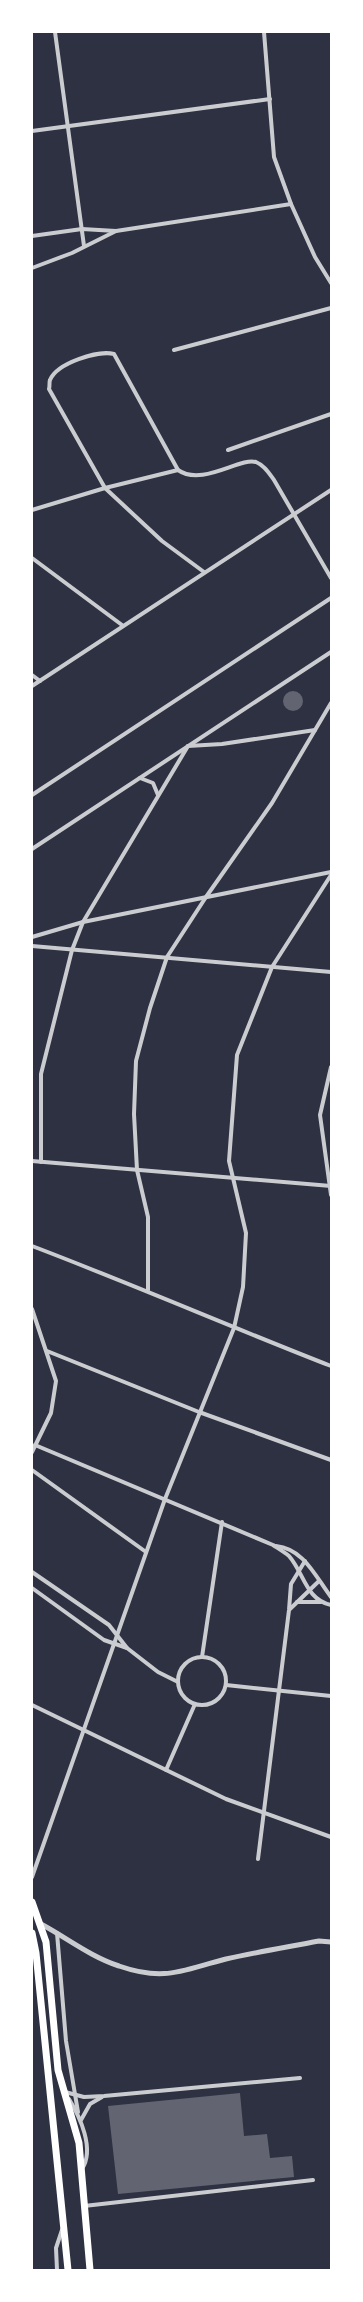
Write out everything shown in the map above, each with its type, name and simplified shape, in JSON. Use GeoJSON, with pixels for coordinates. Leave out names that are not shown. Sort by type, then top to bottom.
{"type":"FeatureCollection","features":[{"type":"Feature","properties":{"kind":"main road"},"geometry":{"type":"LineString","coordinates":[[32,1902],[41,1924],[46,1942],[58,2070],[77,2134],[90,2270]]}},
{"type":"Feature","properties":{"kind":"main road"},"geometry":{"type":"LineString","coordinates":[[32,1933],[36,1953],[68,2270]]}},
{"type":"Feature","properties":{"kind":"street"},"geometry":{"type":"LineString","coordinates":[[55,32],[84,246]]}},
{"type":"Feature","properties":{"kind":"street"},"geometry":{"type":"LineString","coordinates":[[264,32],[274,156],[291,204],[315,257],[331,283]]}},
{"type":"Feature","properties":{"kind":"street"},"geometry":{"type":"LineString","coordinates":[[32,131],[270,99]]}},
{"type":"Feature","properties":{"kind":"street"},"geometry":{"type":"LineString","coordinates":[[32,236],[82,229],[116,231],[291,204]]}},
{"type":"Feature","properties":{"kind":"street"},"geometry":{"type":"LineString","coordinates":[[32,268],[116,231]]}},
{"type":"Feature","properties":{"kind":"street"},"geometry":{"type":"LineString","coordinates":[[174,350],[331,308]]}},
{"type":"Feature","properties":{"kind":"street"},"geometry":{"type":"LineString","coordinates":[[204,572],[162,541],[105,488],[49,389],[50,380],[60,368],[89,355],[106,352],[114,354],[178,470],[182,473],[196,474],[227,470],[250,462],[259,463],[274,480],[331,578]]}},
{"type":"Feature","properties":{"kind":"street"},"geometry":{"type":"LineString","coordinates":[[228,450],[331,414]]}},
{"type":"Feature","properties":{"kind":"street"},"geometry":{"type":"LineString","coordinates":[[32,510],[105,488],[178,470]]}},
{"type":"Feature","properties":{"kind":"street"},"geometry":{"type":"LineString","coordinates":[[32,686],[122,625],[331,490]]}},
{"type":"Feature","properties":{"kind":"street"},"geometry":{"type":"LineString","coordinates":[[32,558],[122,625]]}},
{"type":"Feature","properties":{"kind":"street"},"geometry":{"type":"LineString","coordinates":[[32,795],[331,598]]}},
{"type":"Feature","properties":{"kind":"street"},"geometry":{"type":"LineString","coordinates":[[32,849],[331,652]]}},
{"type":"Feature","properties":{"kind":"street"},"geometry":{"type":"LineString","coordinates":[[32,675],[40,681]]}},
{"type":"Feature","properties":{"kind":"street"},"geometry":{"type":"LineString","coordinates":[[148,1290],[148,1217],[137,1170],[134,1114],[136,1061],[150,1008],[168,958],[206,897],[272,802],[331,703]]}},
{"type":"Feature","properties":{"kind":"street"},"geometry":{"type":"LineString","coordinates":[[188,746],[222,744],[314,730]]}},
{"type":"Feature","properties":{"kind":"street"},"geometry":{"type":"LineString","coordinates":[[41,1162],[41,1074],[72,950],[82,922],[188,746]]}},
{"type":"Feature","properties":{"kind":"street"},"geometry":{"type":"LineString","coordinates":[[140,778],[153,783],[158,795]]}},
{"type":"Feature","properties":{"kind":"street"},"geometry":{"type":"LineString","coordinates":[[32,936],[82,922],[331,873]]}},
{"type":"Feature","properties":{"kind":"street"},"geometry":{"type":"LineString","coordinates":[[32,1877],[33,1868],[165,1499],[234,1328],[243,1287],[246,1233],[229,1161],[237,1055],[272,967],[331,873]]}},
{"type":"Feature","properties":{"kind":"street"},"geometry":{"type":"LineString","coordinates":[[32,946],[331,972]]}},
{"type":"Feature","properties":{"kind":"street"},"geometry":{"type":"LineString","coordinates":[[331,1067],[320,1116],[331,1195]]}},
{"type":"Feature","properties":{"kind":"street"},"geometry":{"type":"LineString","coordinates":[[32,1161],[330,1186]]}},
{"type":"Feature","properties":{"kind":"street"},"geometry":{"type":"LineString","coordinates":[[32,1246],[148,1290],[234,1328],[331,1366]]}},
{"type":"Feature","properties":{"kind":"street"},"geometry":{"type":"LineString","coordinates":[[32,1309],[48,1351],[56,1382],[51,1413],[32,1452]]}},
{"type":"Feature","properties":{"kind":"street"},"geometry":{"type":"LineString","coordinates":[[48,1351],[199,1412],[331,1460]]}},
{"type":"Feature","properties":{"kind":"street"},"geometry":{"type":"LineString","coordinates":[[35,1445],[222,1522],[273,1545],[291,1549],[306,1561],[331,1597]]}},
{"type":"Feature","properties":{"kind":"street"},"geometry":{"type":"LineString","coordinates":[[32,1470],[146,1552]]}},
{"type":"Feature","properties":{"kind":"street"},"geometry":{"type":"LineString","coordinates":[[202,1657],[222,1522]]}},
{"type":"Feature","properties":{"kind":"street"},"geometry":{"type":"LineString","coordinates":[[273,1545],[288,1556],[309,1590],[321,1602]]}},
{"type":"Feature","properties":{"kind":"street"},"geometry":{"type":"LineString","coordinates":[[258,1858],[289,1610],[290,1584],[306,1561]]}},
{"type":"Feature","properties":{"kind":"street"},"geometry":{"type":"LineString","coordinates":[[32,1572],[109,1625],[127,1648],[158,1672],[178,1682]]}},
{"type":"Feature","properties":{"kind":"street"},"geometry":{"type":"LineString","coordinates":[[289,1610],[319,1581]]}},
{"type":"Feature","properties":{"kind":"street"},"geometry":{"type":"LineString","coordinates":[[32,1588],[113,1644],[127,1648]]}},
{"type":"Feature","properties":{"kind":"street"},"geometry":{"type":"LineString","coordinates":[[297,1602],[321,1602],[331,1605]]}},
{"type":"Feature","properties":{"kind":"street"},"geometry":{"type":"LineString","coordinates":[[202,1657],[219,1664],[225,1673],[226,1684],[223,1692],[215,1701],[208,1705],[195,1704],[185,1698],[178,1682],[180,1672],[185,1664],[193,1659],[202,1657]]}},
{"type":"Feature","properties":{"kind":"street"},"geometry":{"type":"LineString","coordinates":[[226,1684],[331,1696]]}},
{"type":"Feature","properties":{"kind":"street"},"geometry":{"type":"LineString","coordinates":[[166,1770],[195,1704]]}},
{"type":"Feature","properties":{"kind":"street"},"geometry":{"type":"LineString","coordinates":[[32,1705],[226,1799],[331,1837]]}},
{"type":"Feature","properties":{"kind":"street"},"geometry":{"type":"LineString","coordinates":[[41,1924],[96,1956],[119,1966],[153,1974],[169,1975],[243,1956],[319,1941],[331,1942]]}},
{"type":"Feature","properties":{"kind":"street"},"geometry":{"type":"LineString","coordinates":[[57,1933],[66,2041],[78,2112],[81,2120],[87,2162],[81,2170]]}},
{"type":"Feature","properties":{"kind":"street"},"geometry":{"type":"LineString","coordinates":[[64,2092],[75,2096],[104,2096],[300,2078]]}},
{"type":"Feature","properties":{"kind":"street"},"geometry":{"type":"LineString","coordinates":[[64,2092],[78,2112]]}},
{"type":"Feature","properties":{"kind":"street"},"geometry":{"type":"LineString","coordinates":[[81,2120],[90,2104],[104,2096]]}},
{"type":"Feature","properties":{"kind":"street"},"geometry":{"type":"LineString","coordinates":[[84,2206],[313,2180]]}},
{"type":"Feature","properties":{"kind":"street"},"geometry":{"type":"LineString","coordinates":[[57,2270],[56,2248],[64,2226]]}},
{"type":"Feature","properties":{"kind":"building"},"geometry":{"type":"Polygon","coordinates":[[[293,691],[300,694],[303,701],[300,708],[293,711],[286,708],[283,701],[286,694],[293,691]]]}},
{"type":"Feature","properties":{"kind":"building"},"geometry":{"type":"Polygon","coordinates":[[[240,2093],[244,2136],[267,2134],[270,2158],[292,2156],[294,2177],[118,2194],[108,2106],[240,2093]]]}}]}
